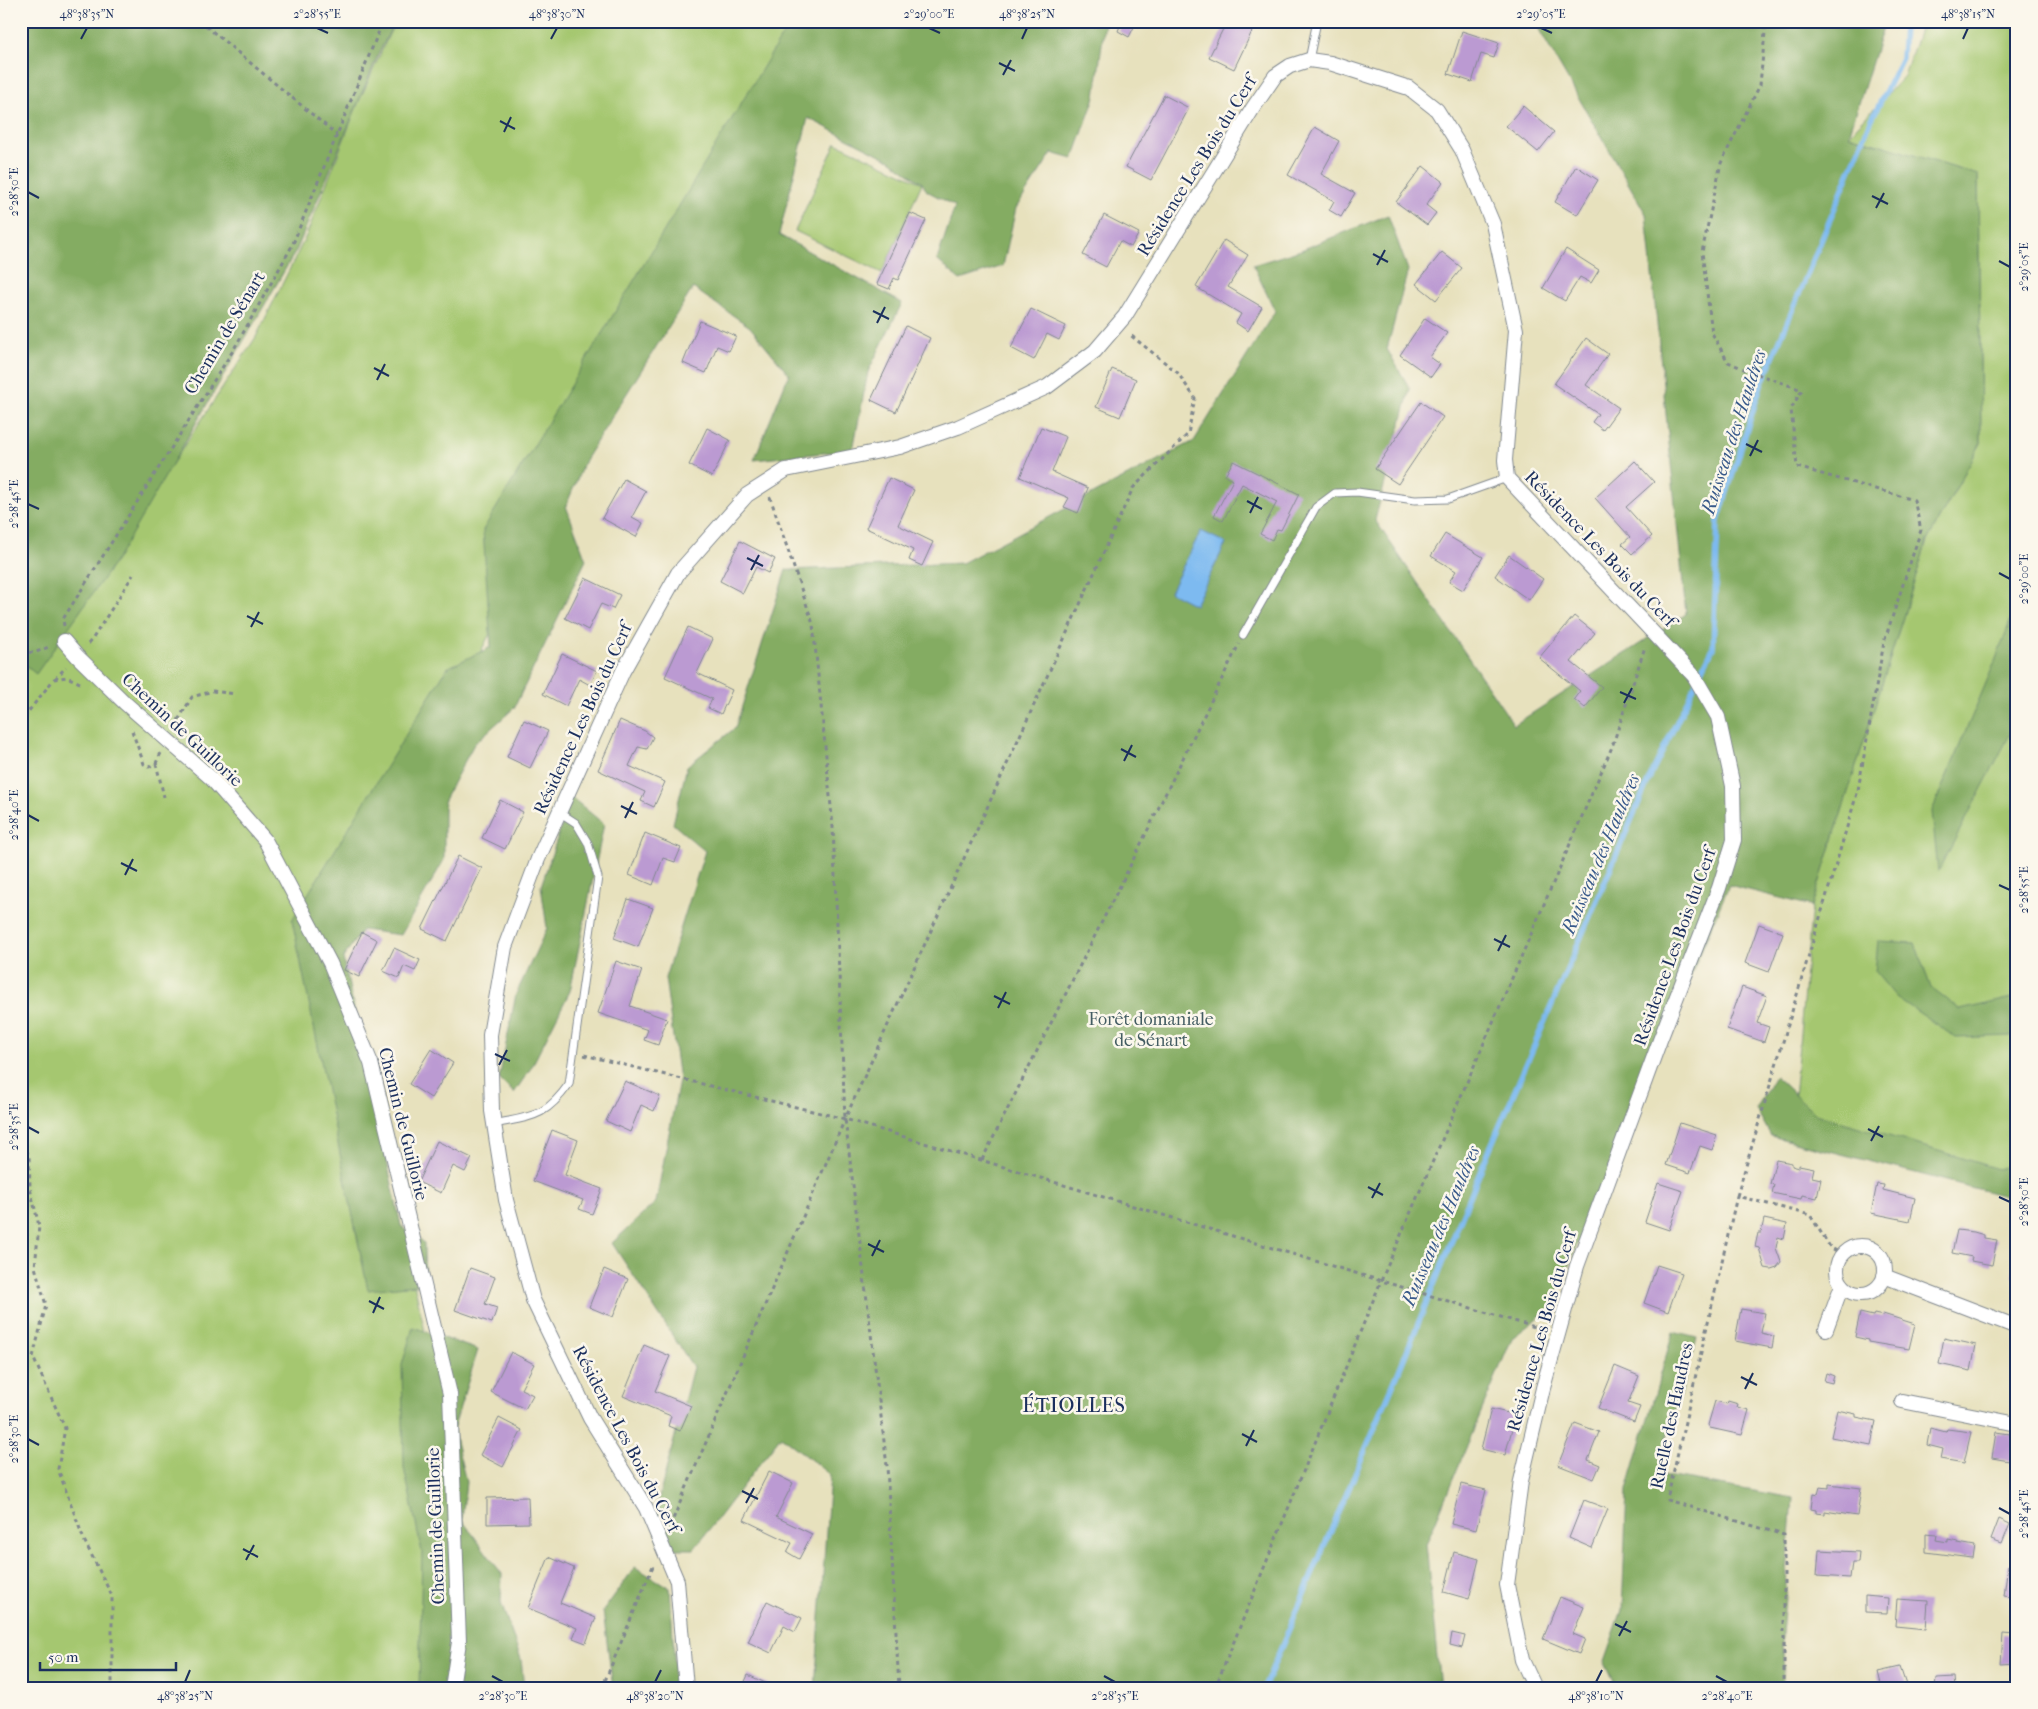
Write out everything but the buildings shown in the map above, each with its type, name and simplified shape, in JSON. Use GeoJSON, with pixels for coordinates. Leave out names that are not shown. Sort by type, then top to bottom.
{"type":"FeatureCollection","features":[{"type":"Feature","properties":{"kind":"street","name":"Résidence Les Bois du Cerf"},"geometry":{"type":"LineString","coordinates":[[686,1688],[677,1581],[646,1508],[590,1418],[533,1300],[506,1200],[492,1111],[490,1035],[505,947],[538,859],[623,671],[678,573],[748,495],[786,470],[900,447],[958,427],[1048,388],[1095,351],[1125,316],[1253,108],[1275,76],[1290,66],[1310,60],[1330,63],[1409,88],[1437,110],[1462,150],[1493,224],[1516,330],[1505,460],[1507,478],[1651,629],[1697,681],[1718,717],[1733,786],[1734,840],[1719,888],[1660,1040],[1577,1266],[1520,1481],[1508,1585],[1522,1660],[1534,1688]]}},
{"type":"Feature","properties":{"kind":"street","name":"Chemin de Guillorie"},"geometry":{"type":"LineString","coordinates":[[64,641],[125,703],[211,778],[265,840],[330,963],[372,1063],[450,1394],[458,1642],[452,1688]]}},
{"type":"Feature","properties":{"kind":"street"},"geometry":{"type":"LineString","coordinates":[[1856,1246],[1865,1246],[1874,1249],[1880,1255],[1885,1263],[1884,1276],[1879,1287],[1864,1294],[1849,1290],[1842,1285],[1837,1270],[1843,1255],[1849,1249],[1856,1246]]}},
{"type":"Feature","properties":{"kind":"street"},"geometry":{"type":"LineString","coordinates":[[1884,1276],[2017,1327]]}},
{"type":"Feature","properties":{"kind":"street"},"geometry":{"type":"LineString","coordinates":[[1826,1329],[1842,1285]]}},
{"type":"Feature","properties":{"kind":"street"},"geometry":{"type":"LineString","coordinates":[[1902,1401],[2017,1424]]}},
{"type":"Feature","properties":{"kind":"lane"},"geometry":{"type":"LineString","coordinates":[[1310,60],[1317,21]]}},
{"type":"Feature","properties":{"kind":"lane"},"geometry":{"type":"LineString","coordinates":[[1243,635],[1316,508],[1335,493],[1357,492],[1415,500],[1448,498],[1507,478]]}},
{"type":"Feature","properties":{"kind":"lane"},"geometry":{"type":"LineString","coordinates":[[494,1124],[537,1115],[557,1101],[570,1084],[598,877],[588,843],[576,823],[559,812]]}},
{"type":"Feature","properties":{"kind":"path"},"geometry":{"type":"LineString","coordinates":[[200,21],[337,135]]}},
{"type":"Feature","properties":{"kind":"path","name":"Chemin de Sénart"},"geometry":{"type":"LineString","coordinates":[[64,641],[63,618],[234,349],[292,246],[384,21]]}},
{"type":"Feature","properties":{"kind":"path"},"geometry":{"type":"LineString","coordinates":[[1766,21],[1760,85],[1721,162],[1702,252],[1712,333],[1728,362],[1802,390],[1791,409],[1797,467],[1914,500],[1921,530],[1884,642],[1858,790],[1737,1196],[1810,1215],[1830,1247],[1843,1255]]}},
{"type":"Feature","properties":{"kind":"path"},"geometry":{"type":"LineString","coordinates":[[602,1688],[845,1119],[1133,488],[1188,434],[1195,398],[1177,372],[1118,325]]}},
{"type":"Feature","properties":{"kind":"path"},"geometry":{"type":"LineString","coordinates":[[765,484],[813,624],[833,827],[845,1119],[887,1466],[899,1688]]}},
{"type":"Feature","properties":{"kind":"path"},"geometry":{"type":"LineString","coordinates":[[54,679],[94,638],[134,575]]}},
{"type":"Feature","properties":{"kind":"path"},"geometry":{"type":"LineString","coordinates":[[1215,1688],[1381,1281],[1612,747],[1651,629]]}},
{"type":"Feature","properties":{"kind":"path"},"geometry":{"type":"LineString","coordinates":[[982,1160],[1131,864],[1243,635]]}},
{"type":"Feature","properties":{"kind":"path"},"geometry":{"type":"LineString","coordinates":[[21,651],[34,653],[64,641]]}},
{"type":"Feature","properties":{"kind":"path"},"geometry":{"type":"LineString","coordinates":[[156,764],[164,798]]}},
{"type":"Feature","properties":{"kind":"path"},"geometry":{"type":"LineString","coordinates":[[574,1052],[845,1119],[1558,1334]]}},
{"type":"Feature","properties":{"kind":"path"},"geometry":{"type":"LineString","coordinates":[[21,1144],[29,1155],[30,1188],[39,1226],[34,1267],[46,1305],[33,1357],[64,1428],[58,1469],[84,1540],[112,1596],[112,1688]]}},
{"type":"Feature","properties":{"kind":"path","name":"Ruelle des Haudres"},"geometry":{"type":"LineString","coordinates":[[1737,1196],[1667,1500],[1784,1535],[1784,1688]]}},
{"type":"Feature","properties":{"kind":"green space"},"geometry":{"type":"Polygon","coordinates":[[[21,21],[395,21],[378,55],[297,249],[119,556],[36,674],[21,662],[21,21]]]}},
{"type":"Feature","properties":{"kind":"green space"},"geometry":{"type":"Polygon","coordinates":[[[395,21],[977,21],[794,102],[692,239],[328,950],[370,1089],[443,1411],[444,1688],[21,1688],[21,661],[45,657],[256,337],[306,236],[357,106],[395,21]]]}},
{"type":"Feature","properties":{"kind":"green space"},"geometry":{"type":"Polygon","coordinates":[[[791,21],[1105,21],[1095,97],[1073,159],[1052,153],[1016,208],[1003,266],[960,280],[937,260],[955,206],[927,191],[922,183],[890,160],[808,118],[779,235],[902,303],[868,372],[853,450],[754,460],[789,374],[750,327],[693,288],[585,460],[566,506],[586,560],[514,708],[474,744],[444,800],[444,860],[401,935],[362,930],[343,958],[401,1226],[424,1243],[425,1284],[368,1290],[292,920],[447,668],[491,647],[483,530],[791,21]]]}},
{"type":"Feature","properties":{"kind":"green space","name":"Forêt domaniale de Sénart"},"geometry":{"type":"Polygon","coordinates":[[[1534,21],[1885,21],[1849,135],[1978,175],[1981,443],[1927,541],[1812,906],[1729,885],[1550,1309],[1512,1338],[1426,1544],[1440,1688],[815,1688],[830,1475],[781,1436],[694,1549],[661,1549],[653,1520],[693,1367],[612,1243],[656,1202],[679,1080],[665,978],[705,851],[673,824],[687,766],[735,728],[786,570],[962,563],[1194,441],[1275,311],[1253,265],[1301,250],[1388,215],[1408,270],[1387,349],[1410,389],[1375,520],[1514,725],[1686,614],[1646,214],[1534,21]]]}},
{"type":"Feature","properties":{"kind":"green space"},"geometry":{"type":"Polygon","coordinates":[[[1923,21],[2017,21],[2017,1187],[1792,1119],[1812,906],[1927,541],[1981,443],[1978,176],[1849,135],[1904,76],[1923,21]]]}},
{"type":"Feature","properties":{"kind":"green space"},"geometry":{"type":"Polygon","coordinates":[[[836,143],[922,183],[882,273],[795,231],[836,143]]]}},
{"type":"Feature","properties":{"kind":"green space"},"geometry":{"type":"Polygon","coordinates":[[[2017,603],[2017,721],[1938,872],[1932,811],[1994,664],[2017,603]]]}},
{"type":"Feature","properties":{"kind":"green space"},"geometry":{"type":"Polygon","coordinates":[[[571,797],[604,824],[570,991],[531,1068],[514,1093],[499,1079],[516,994],[547,928],[541,886],[571,797]]]}},
{"type":"Feature","properties":{"kind":"green space"},"geometry":{"type":"Polygon","coordinates":[[[1878,941],[1915,943],[1931,988],[1960,1010],[2017,997],[2017,1033],[2011,1036],[1956,1038],[1896,997],[1875,972],[1878,941]]]}},
{"type":"Feature","properties":{"kind":"green space"},"geometry":{"type":"Polygon","coordinates":[[[1775,1076],[1816,1114],[1998,1169],[2017,1162],[2017,1199],[1771,1136],[1756,1109],[1775,1076]]]}},
{"type":"Feature","properties":{"kind":"green space"},"geometry":{"type":"Polygon","coordinates":[[[413,1327],[478,1350],[453,1429],[466,1482],[462,1520],[502,1574],[501,1603],[521,1659],[524,1688],[419,1688],[422,1552],[404,1468],[402,1365],[413,1327]]]}},
{"type":"Feature","properties":{"kind":"green space"},"geometry":{"type":"Polygon","coordinates":[[[1673,1332],[1697,1338],[1656,1474],[1793,1498],[1782,1634],[1783,1688],[1617,1688],[1604,1661],[1622,1610],[1627,1490],[1673,1332]]]}},
{"type":"Feature","properties":{"kind":"green space"},"geometry":{"type":"Polygon","coordinates":[[[635,1567],[670,1588],[676,1688],[613,1688],[603,1611],[635,1567]]]}},
{"type":"Feature","properties":{"kind":"water"},"geometry":{"type":"Polygon","coordinates":[[[1201,531],[1226,543],[1195,605],[1170,592],[1201,531]]]}},
{"type":"Feature","properties":{"kind":"waterway","name":"Ruisseau des Hauldres"},"geometry":{"type":"LineString","coordinates":[[1264,1688],[1398,1373],[1482,1167],[1649,779],[1713,648],[1718,521],[1760,388],[1870,123],[1902,58],[1904,25],[1909,21]]}},
{"type":"Feature","properties":{"kind":"district","name":"ÉTIOLLES"},"geometry":{"type":"Point","coordinates":[1074,1405]}}]}
